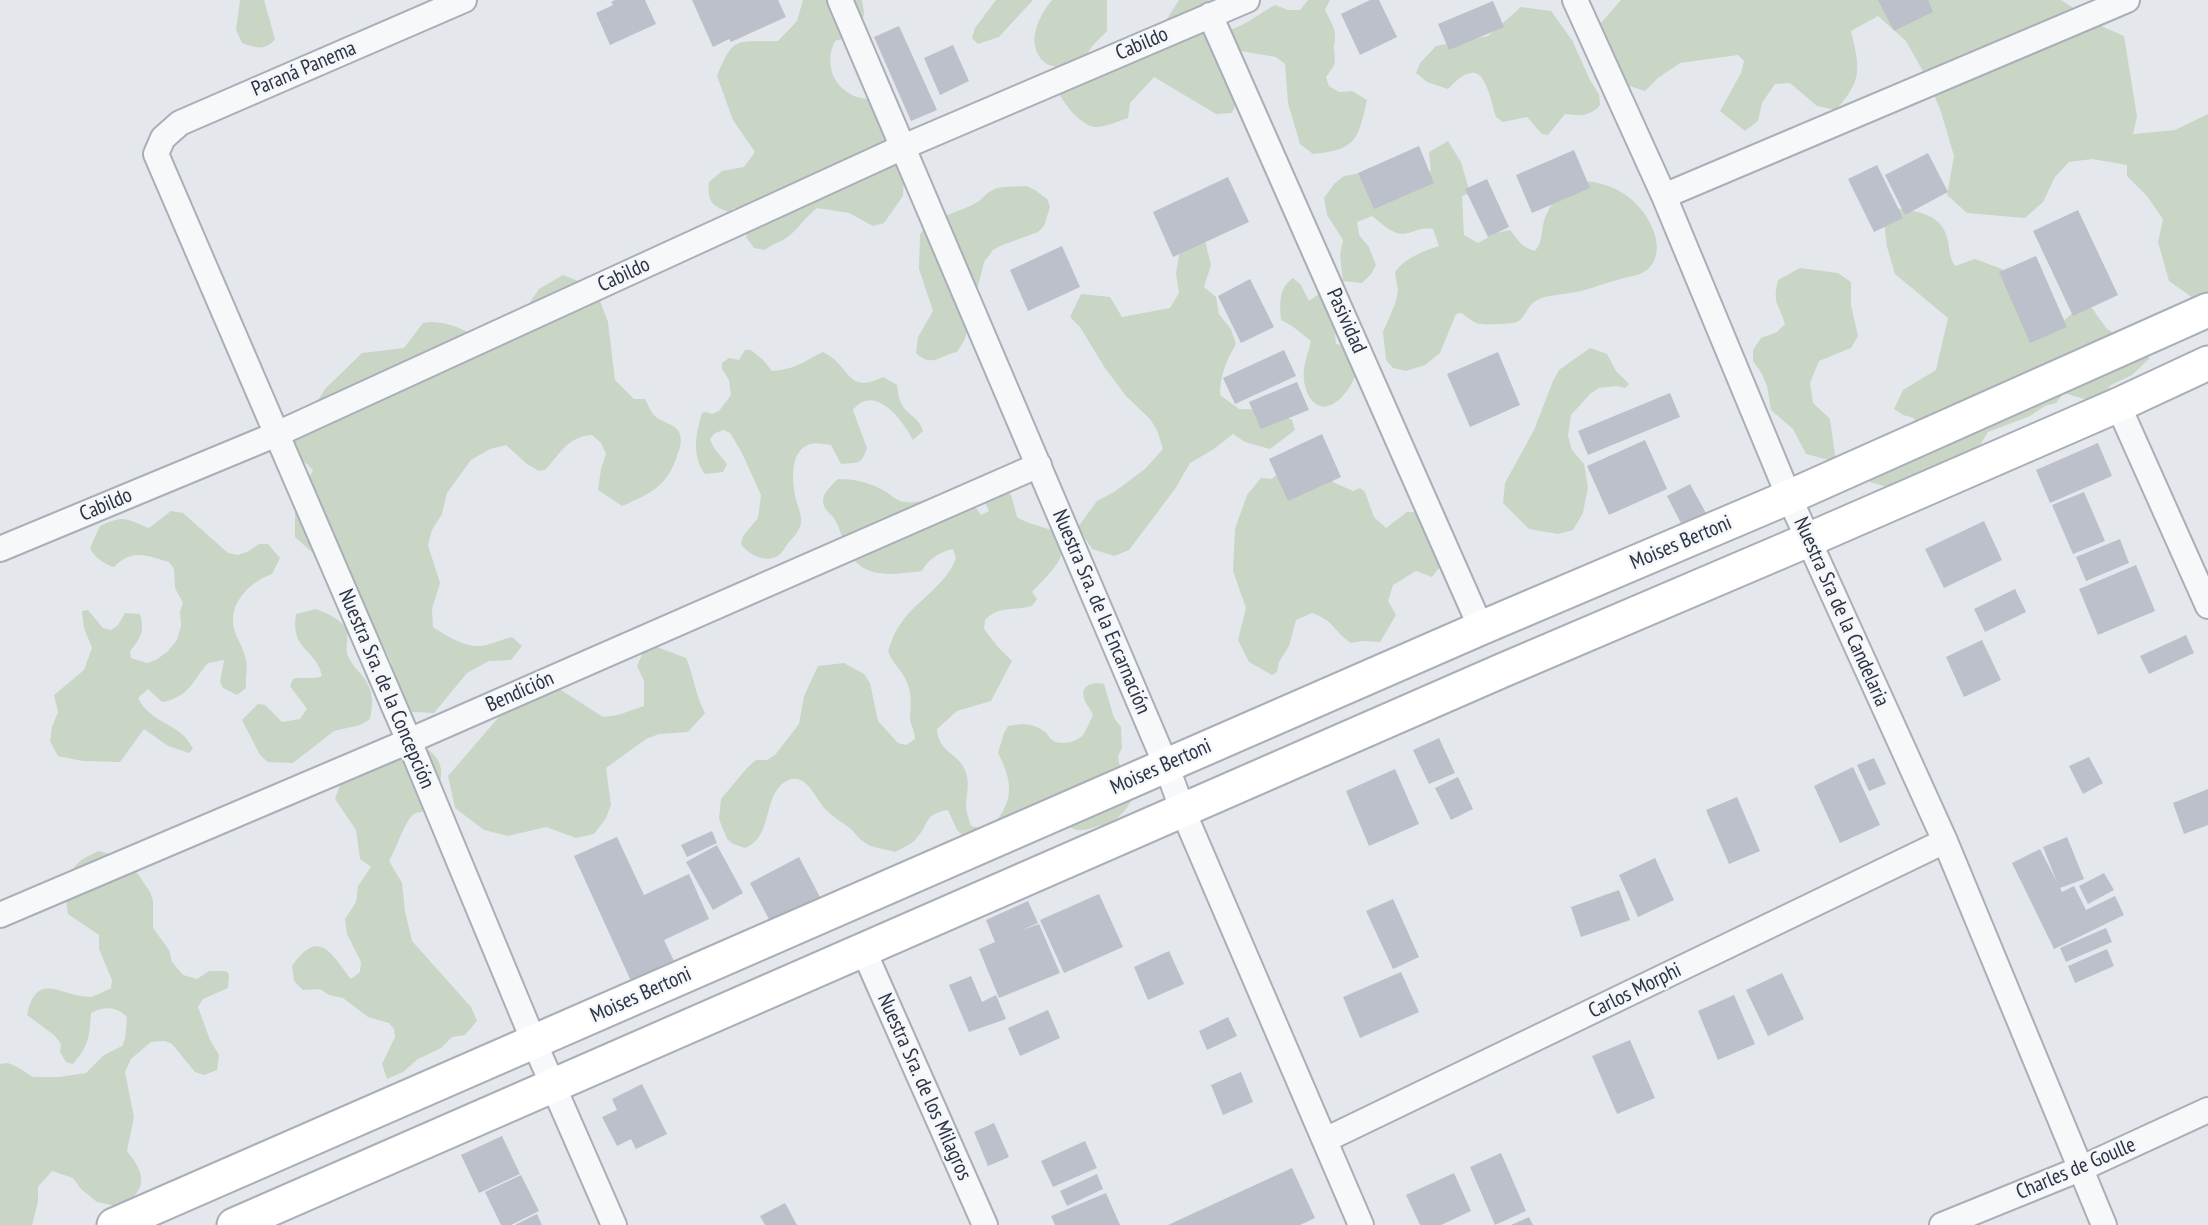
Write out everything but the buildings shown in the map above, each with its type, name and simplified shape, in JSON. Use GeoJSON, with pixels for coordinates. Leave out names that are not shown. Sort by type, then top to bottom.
{"type":"FeatureCollection","features":[{"type":"Feature","properties":{"kind":"street","name":"Paraná Panema"},"geometry":{"type":"LineString","coordinates":[[156,154],[163,138],[180,123],[464,0]]}},
{"type":"Feature","properties":{"kind":"street","name":"Nuestra Sra. de la Encarnación"},"geometry":{"type":"LineString","coordinates":[[840,0],[1166,765],[1182,811],[1361,1225]]}},
{"type":"Feature","properties":{"kind":"street","name":"Cabildo"},"geometry":{"type":"LineString","coordinates":[[0,549],[277,434],[903,147],[1247,0]]}},
{"type":"Feature","properties":{"kind":"street","name":"Nuestra Sra de la Candelaria"},"geometry":{"type":"LineString","coordinates":[[1575,0],[1664,196],[1789,497],[1945,841],[2104,1225]]}},
{"type":"Feature","properties":{"kind":"street"},"geometry":{"type":"LineString","coordinates":[[1664,196],[2127,0]]}},
{"type":"Feature","properties":{"kind":"street","name":"Pasividad"},"geometry":{"type":"LineString","coordinates":[[1210,15],[1481,628]]}},
{"type":"Feature","properties":{"kind":"street","name":"Nuestra Sra. de la Concepción"},"geometry":{"type":"LineString","coordinates":[[156,154],[614,1225]]}},
{"type":"Feature","properties":{"kind":"street","name":"Moises Bertoni"},"geometry":{"type":"LineString","coordinates":[[114,1225],[1481,628],[1789,497],[2208,310]]}},
{"type":"Feature","properties":{"kind":"street"},"geometry":{"type":"LineString","coordinates":[[234,1225],[1501,671],[2118,405],[2208,363]]}},
{"type":"Feature","properties":{"kind":"street"},"geometry":{"type":"LineString","coordinates":[[2118,405],[2208,606]]}},
{"type":"Feature","properties":{"kind":"street","name":"Bendición"},"geometry":{"type":"LineString","coordinates":[[0,915],[409,741],[1039,465]]}},
{"type":"Feature","properties":{"kind":"street","name":"Carlos Morphi"},"geometry":{"type":"LineString","coordinates":[[1325,1140],[1945,841]]}},
{"type":"Feature","properties":{"kind":"street","name":"Nuestra Sra. de los Milagros"},"geometry":{"type":"LineString","coordinates":[[863,949],[985,1225]]}},
{"type":"Feature","properties":{"kind":"street","name":"Charles de Goulle"},"geometry":{"type":"LineString","coordinates":[[1942,1225],[2080,1169],[2208,1110]]}},
{"type":"Feature","properties":{"kind":"green space"},"geometry":{"type":"Polygon","coordinates":[[[240,0],[264,0],[275,39],[272,43],[256,47],[242,43],[236,30],[240,0]]]}},
{"type":"Feature","properties":{"kind":"green space"},"geometry":{"type":"Polygon","coordinates":[[[803,0],[862,0],[864,12],[861,33],[835,41],[830,64],[839,85],[845,90],[857,97],[871,99],[883,107],[889,154],[904,179],[903,196],[884,223],[873,226],[849,213],[817,208],[789,236],[765,250],[754,248],[746,237],[746,208],[734,208],[729,212],[715,205],[710,198],[709,182],[722,171],[744,167],[755,152],[733,120],[717,76],[728,53],[739,43],[778,41],[797,21],[803,0]]]}},
{"type":"Feature","properties":{"kind":"green space"},"geometry":{"type":"Polygon","coordinates":[[[996,0],[1033,0],[999,37],[978,44],[972,38],[975,28],[996,0]]]}},
{"type":"Feature","properties":{"kind":"green space"},"geometry":{"type":"Polygon","coordinates":[[[1052,0],[1107,0],[1107,31],[1092,47],[1086,59],[1160,30],[1179,0],[1209,0],[1223,32],[1244,24],[1275,5],[1288,10],[1300,10],[1308,0],[1330,0],[1325,10],[1334,31],[1335,62],[1326,77],[1329,86],[1339,92],[1352,91],[1367,100],[1361,125],[1347,146],[1313,154],[1300,144],[1288,103],[1285,64],[1276,57],[1235,50],[1240,95],[1232,113],[1216,114],[1154,77],[1130,103],[1128,118],[1103,126],[1090,126],[1079,119],[1064,102],[1058,89],[1059,69],[1044,62],[1035,47],[1038,22],[1052,0]]]}},
{"type":"Feature","properties":{"kind":"green space"},"geometry":{"type":"Polygon","coordinates":[[[1621,0],[2061,0],[2101,26],[2124,36],[2137,117],[2133,134],[2175,130],[2208,114],[2208,300],[2193,298],[2169,281],[2158,242],[2163,219],[2147,196],[2127,176],[2127,165],[2092,159],[2069,162],[2055,177],[2043,202],[2025,218],[1967,213],[1947,195],[1954,156],[1929,82],[1906,41],[1878,16],[1851,31],[1857,73],[1851,90],[1836,110],[1817,106],[1790,83],[1775,84],[1762,103],[1758,121],[1745,131],[1720,111],[1741,73],[1744,61],[1738,55],[1680,63],[1645,91],[1620,83],[1596,33],[1621,0]]]}},
{"type":"Feature","properties":{"kind":"green space"},"geometry":{"type":"Polygon","coordinates":[[[1521,7],[1551,11],[1572,40],[1599,94],[1600,105],[1596,109],[1584,115],[1565,114],[1548,135],[1542,134],[1527,117],[1503,122],[1496,117],[1486,85],[1476,74],[1469,73],[1448,89],[1427,82],[1416,73],[1420,63],[1436,46],[1488,36],[1521,7]]]}},
{"type":"Feature","properties":{"kind":"green space"},"geometry":{"type":"Polygon","coordinates":[[[1448,141],[1461,162],[1470,193],[1462,196],[1464,235],[1478,243],[1496,233],[1510,230],[1523,245],[1535,251],[1541,240],[1546,215],[1557,197],[1572,184],[1592,182],[1621,192],[1639,207],[1650,224],[1657,243],[1653,262],[1647,270],[1636,275],[1582,291],[1538,300],[1514,323],[1479,324],[1461,313],[1456,314],[1440,353],[1425,365],[1406,371],[1393,368],[1386,360],[1383,332],[1398,291],[1395,272],[1409,259],[1439,246],[1433,229],[1425,228],[1399,234],[1372,216],[1357,222],[1359,235],[1369,247],[1376,265],[1362,283],[1343,281],[1340,255],[1343,240],[1327,215],[1324,198],[1344,176],[1360,173],[1413,178],[1431,171],[1429,152],[1448,141]]]}},
{"type":"Feature","properties":{"kind":"green space"},"geometry":{"type":"Polygon","coordinates":[[[1026,186],[1047,199],[1050,207],[1044,226],[1038,232],[993,250],[984,262],[965,339],[957,352],[936,360],[927,360],[916,353],[918,337],[933,311],[919,269],[920,234],[932,223],[977,202],[997,188],[1026,186]]]}},
{"type":"Feature","properties":{"kind":"green space"},"geometry":{"type":"Polygon","coordinates":[[[1894,208],[1932,217],[1946,234],[1955,266],[1975,259],[2002,269],[2057,327],[2078,308],[2092,308],[2106,328],[2150,358],[2132,375],[2111,385],[2099,400],[2064,393],[2056,403],[1988,432],[1980,445],[1981,456],[1909,489],[1870,482],[1867,472],[1916,427],[1914,418],[1894,409],[1903,390],[1936,370],[1948,318],[1895,274],[1887,247],[1884,223],[1894,208]]]}},
{"type":"Feature","properties":{"kind":"green space"},"geometry":{"type":"Polygon","coordinates":[[[1182,236],[1204,237],[1211,265],[1204,287],[1216,297],[1219,314],[1231,329],[1236,344],[1224,369],[1220,395],[1239,409],[1274,410],[1292,420],[1295,430],[1270,449],[1245,442],[1233,434],[1190,463],[1175,489],[1129,550],[1114,556],[1092,549],[1078,527],[1097,501],[1145,469],[1163,449],[1150,419],[1126,396],[1080,327],[1070,317],[1081,294],[1110,297],[1122,317],[1170,308],[1179,293],[1176,274],[1182,236]]]}},
{"type":"Feature","properties":{"kind":"green space"},"geometry":{"type":"Polygon","coordinates":[[[1800,268],[1838,273],[1851,282],[1851,305],[1858,336],[1851,348],[1819,361],[1810,383],[1813,403],[1830,419],[1836,462],[1806,454],[1793,429],[1771,410],[1767,386],[1753,361],[1753,350],[1761,338],[1777,332],[1785,324],[1776,300],[1778,280],[1800,268]]]}},
{"type":"Feature","properties":{"kind":"green space"},"geometry":{"type":"Polygon","coordinates":[[[563,275],[595,288],[608,322],[615,380],[634,399],[645,399],[654,415],[677,429],[681,437],[679,450],[669,473],[658,487],[622,506],[598,490],[606,454],[601,443],[592,435],[570,442],[545,470],[539,471],[527,464],[506,445],[490,449],[471,460],[447,493],[442,514],[432,530],[428,545],[440,583],[432,609],[433,627],[468,645],[483,646],[512,637],[522,646],[511,660],[489,661],[467,673],[434,713],[412,712],[403,704],[397,691],[391,662],[368,614],[324,563],[295,537],[295,506],[313,470],[306,463],[289,458],[273,429],[312,410],[325,389],[362,353],[404,348],[423,323],[431,322],[453,326],[481,340],[518,320],[539,289],[563,275]]]}},
{"type":"Feature","properties":{"kind":"green space"},"geometry":{"type":"Polygon","coordinates":[[[1293,278],[1301,285],[1309,301],[1319,294],[1329,305],[1334,317],[1336,344],[1342,345],[1349,340],[1359,369],[1341,398],[1325,406],[1312,401],[1305,386],[1304,369],[1311,341],[1281,320],[1282,292],[1293,278]]]}},
{"type":"Feature","properties":{"kind":"green space"},"geometry":{"type":"Polygon","coordinates":[[[1590,348],[1607,354],[1616,371],[1629,384],[1625,388],[1599,388],[1571,415],[1568,436],[1572,450],[1584,464],[1588,487],[1583,513],[1573,530],[1558,534],[1529,529],[1503,503],[1505,483],[1534,430],[1559,370],[1590,348]]]}},
{"type":"Feature","properties":{"kind":"green space"},"geometry":{"type":"Polygon","coordinates":[[[745,350],[751,350],[772,371],[794,367],[823,352],[855,381],[871,382],[883,377],[897,385],[902,406],[917,420],[923,431],[913,440],[888,407],[870,400],[861,402],[853,410],[867,448],[861,460],[841,464],[831,445],[813,443],[803,448],[793,470],[801,524],[782,552],[769,559],[753,555],[741,544],[743,536],[758,518],[761,495],[730,433],[724,430],[715,433],[710,439],[727,464],[723,472],[705,474],[696,452],[702,413],[712,414],[719,411],[731,395],[729,380],[722,369],[722,363],[729,358],[739,360],[745,350]]]}},
{"type":"Feature","properties":{"kind":"green space"},"geometry":{"type":"Polygon","coordinates":[[[1311,464],[1335,483],[1353,491],[1360,488],[1365,492],[1374,517],[1386,528],[1407,512],[1417,512],[1442,564],[1432,577],[1416,571],[1393,585],[1388,601],[1396,615],[1380,642],[1351,643],[1325,619],[1312,613],[1296,620],[1289,646],[1279,662],[1277,672],[1272,675],[1249,662],[1238,640],[1246,608],[1233,571],[1235,529],[1247,495],[1261,478],[1271,479],[1278,474],[1311,464]]]}},
{"type":"Feature","properties":{"kind":"green space"},"geometry":{"type":"Polygon","coordinates":[[[838,479],[871,484],[905,502],[923,500],[953,490],[971,501],[981,515],[989,511],[983,497],[1002,485],[1011,495],[1017,517],[1054,532],[1061,539],[1061,556],[1051,572],[1032,592],[1037,599],[1032,606],[1002,610],[985,620],[984,629],[1012,661],[991,701],[957,711],[937,729],[938,737],[944,748],[962,764],[967,774],[966,807],[971,826],[989,830],[1003,811],[1009,794],[1007,775],[998,753],[1008,726],[1032,725],[1059,743],[1077,740],[1083,735],[1093,715],[1085,700],[1084,690],[1092,684],[1104,684],[1114,718],[1121,727],[1122,748],[1118,756],[1119,764],[1137,787],[1130,803],[1119,817],[1108,824],[1084,830],[1071,828],[1063,820],[968,841],[957,830],[948,810],[934,814],[915,840],[895,852],[862,841],[826,810],[803,781],[790,779],[776,791],[764,827],[754,843],[745,848],[727,839],[719,819],[721,799],[756,760],[767,760],[775,755],[799,724],[804,696],[818,666],[844,663],[864,674],[870,683],[878,721],[898,743],[906,745],[915,739],[910,720],[911,699],[908,685],[888,651],[899,626],[945,577],[956,558],[953,549],[948,550],[931,560],[922,571],[907,573],[883,574],[862,567],[852,557],[835,520],[823,504],[826,492],[838,479]]]}},
{"type":"Feature","properties":{"kind":"green space"},"geometry":{"type":"Polygon","coordinates":[[[171,511],[183,513],[228,553],[238,555],[259,544],[268,544],[280,558],[272,574],[249,588],[234,611],[234,629],[247,663],[246,688],[237,695],[223,688],[220,682],[224,660],[208,663],[185,692],[171,700],[162,702],[148,689],[138,698],[151,714],[181,733],[193,749],[189,753],[168,746],[144,729],[120,762],[83,761],[58,756],[50,741],[58,712],[54,695],[84,670],[92,648],[84,628],[82,611],[88,610],[103,628],[111,630],[118,625],[125,613],[140,614],[142,630],[130,651],[131,658],[147,663],[168,651],[177,640],[183,603],[175,588],[174,569],[169,562],[134,555],[114,567],[100,560],[90,548],[100,526],[125,519],[149,528],[171,511]]]}},
{"type":"Feature","properties":{"kind":"green space"},"geometry":{"type":"Polygon","coordinates":[[[316,609],[335,618],[346,629],[348,656],[370,690],[370,719],[360,725],[334,731],[293,763],[268,762],[260,755],[242,720],[258,704],[265,705],[282,722],[300,719],[307,709],[290,686],[293,679],[322,676],[315,660],[297,635],[296,614],[316,609]]]}},
{"type":"Feature","properties":{"kind":"green space"},"geometry":{"type":"Polygon","coordinates":[[[657,647],[686,658],[705,713],[688,732],[659,734],[646,739],[606,768],[611,805],[606,818],[594,834],[576,838],[546,827],[508,836],[484,830],[455,808],[448,776],[511,703],[553,685],[603,717],[644,706],[644,681],[637,666],[645,648],[657,647]]]}},
{"type":"Feature","properties":{"kind":"green space"},"geometry":{"type":"Polygon","coordinates":[[[393,736],[430,751],[440,765],[441,775],[433,799],[425,811],[415,813],[411,817],[389,861],[402,883],[412,941],[471,1007],[477,1021],[465,1035],[452,1037],[441,1048],[387,1079],[382,1064],[395,1037],[394,1029],[389,1023],[368,1017],[343,998],[329,995],[320,989],[303,990],[294,981],[292,966],[302,954],[318,946],[331,954],[351,979],[360,972],[361,962],[347,934],[345,919],[356,902],[358,886],[371,867],[360,859],[356,830],[335,799],[350,757],[360,748],[393,736]]]}},
{"type":"Feature","properties":{"kind":"green space"},"geometry":{"type":"Polygon","coordinates":[[[98,851],[114,855],[138,874],[153,901],[153,928],[169,950],[172,962],[183,975],[197,979],[209,971],[226,971],[229,974],[228,988],[203,999],[198,1007],[210,1040],[219,1055],[217,1070],[204,1075],[195,1072],[172,1044],[165,1041],[151,1042],[131,1059],[125,1072],[134,1117],[127,1151],[141,1175],[140,1188],[136,1194],[121,1207],[97,1202],[81,1189],[73,1178],[52,1171],[38,1187],[38,1202],[32,1225],[0,1225],[0,1064],[8,1063],[33,1077],[86,1073],[104,1055],[122,1046],[125,1039],[127,1017],[123,1013],[105,1008],[91,1013],[86,1045],[73,1064],[66,1062],[60,1052],[61,1044],[54,1035],[27,1015],[31,1001],[44,989],[90,997],[111,988],[112,980],[99,949],[99,935],[68,914],[67,906],[67,884],[72,871],[83,859],[98,851]]]}}]}
